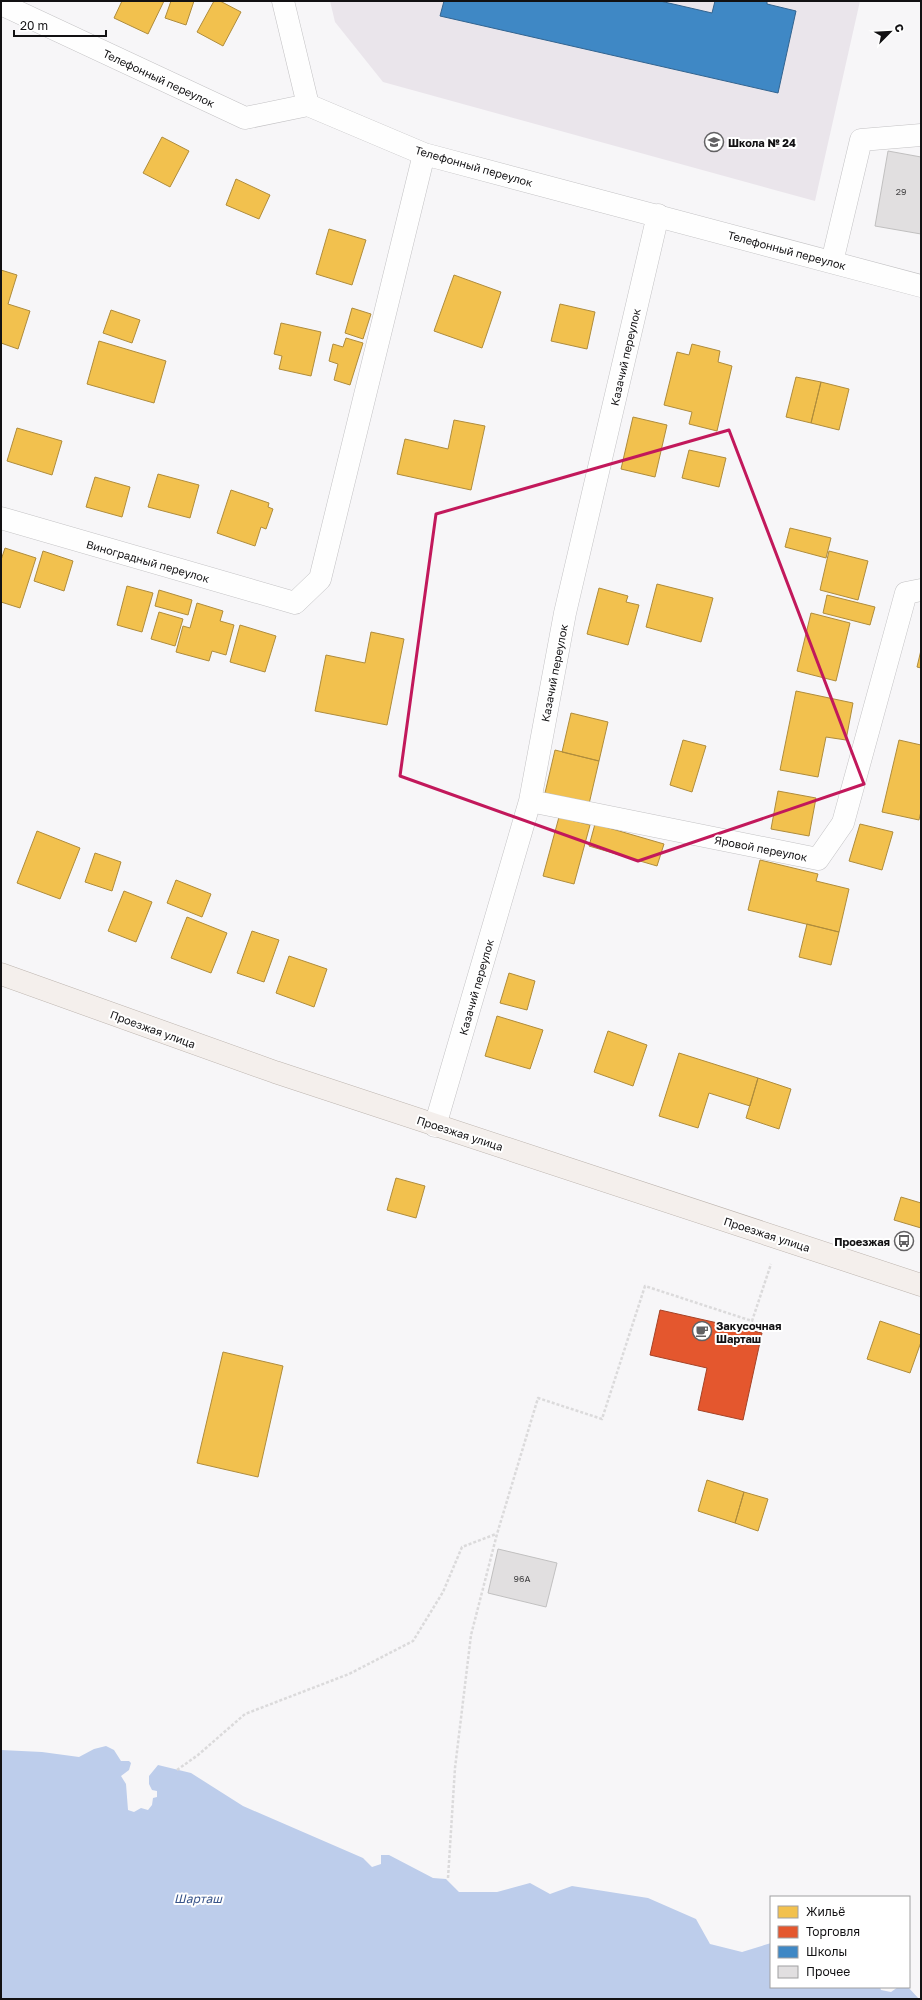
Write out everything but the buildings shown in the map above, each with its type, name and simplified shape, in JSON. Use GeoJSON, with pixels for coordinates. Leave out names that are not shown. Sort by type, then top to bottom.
{"type":"FeatureCollection","features":[{"type":"Feature","properties":{"kind":"main road","name":"Проезжая улица"},"geometry":{"type":"LineString","coordinates":[[1,974],[267,1070],[921,1284]]}},
{"type":"Feature","properties":{"kind":"street"},"geometry":{"type":"LineString","coordinates":[[283,1],[308,105]]}},
{"type":"Feature","properties":{"kind":"street","name":"Телефонный переулок"},"geometry":{"type":"LineString","coordinates":[[1,4],[245,118],[308,105],[424,154],[921,286]]}},
{"type":"Feature","properties":{"kind":"street"},"geometry":{"type":"LineString","coordinates":[[832,262],[860,140],[921,135]]}},
{"type":"Feature","properties":{"kind":"street","name":"Виноградный переулок"},"geometry":{"type":"LineString","coordinates":[[1,518],[295,603],[320,579],[424,154]]}},
{"type":"Feature","properties":{"kind":"street","name":"Казачий переулок"},"geometry":{"type":"LineString","coordinates":[[436,1126],[530,801],[566,613],[658,215]]}},
{"type":"Feature","properties":{"kind":"street","name":"Яровой переулок"},"geometry":{"type":"LineString","coordinates":[[530,801],[818,859],[844,823],[906,593],[921,590]]}},
{"type":"Feature","properties":{"kind":"path"},"geometry":{"type":"LineString","coordinates":[[448,1878],[455,1768],[471,1634],[497,1534],[538,1398],[602,1419],[645,1286],[752,1321],[771,1264]]}},
{"type":"Feature","properties":{"kind":"path"},"geometry":{"type":"LineString","coordinates":[[177,1770],[198,1755],[245,1714],[349,1674],[413,1641],[442,1592],[462,1547],[497,1534]]}},
{"type":"Feature","properties":{"kind":"highlighted area"},"geometry":{"type":"Polygon","coordinates":[[[729,430],[864,784],[638,861],[400,776],[436,514],[729,430]]]}},
{"type":"Feature","properties":{"kind":"shaded area","name":"Школа № 24"},"geometry":{"type":"Polygon","coordinates":[[[330,1],[860,1],[815,201],[383,82],[335,22],[330,1]]]}},
{"type":"Feature","properties":{"kind":"water","name":"Шарташ"},"geometry":{"type":"Polygon","coordinates":[[[106,1746],[114,1750],[121,1761],[129,1761],[131,1763],[129,1770],[121,1776],[126,1784],[128,1810],[134,1812],[141,1808],[148,1810],[152,1805],[153,1798],[157,1797],[157,1791],[152,1790],[149,1784],[149,1776],[158,1765],[191,1773],[243,1806],[363,1858],[372,1867],[381,1864],[381,1855],[389,1855],[433,1878],[446,1879],[459,1892],[497,1892],[530,1883],[550,1894],[572,1886],[648,1898],[696,1919],[710,1944],[742,1952],[770,1943],[770,1988],[880,1988],[881,1990],[891,1992],[897,1988],[909,1988],[919,1999],[1,1999],[1,1750],[42,1752],[79,1757],[94,1749],[106,1746]]]}},
{"type":"Feature","properties":{"kind":"place","name":"Школа № 24"},"geometry":{"type":"Point","coordinates":[714,142]}},
{"type":"Feature","properties":{"kind":"place","name":"Проезжая"},"geometry":{"type":"Point","coordinates":[904,1241]}},
{"type":"Feature","properties":{"kind":"place","name":"Закусочная Шарташ"},"geometry":{"type":"Point","coordinates":[702,1331]}}]}
